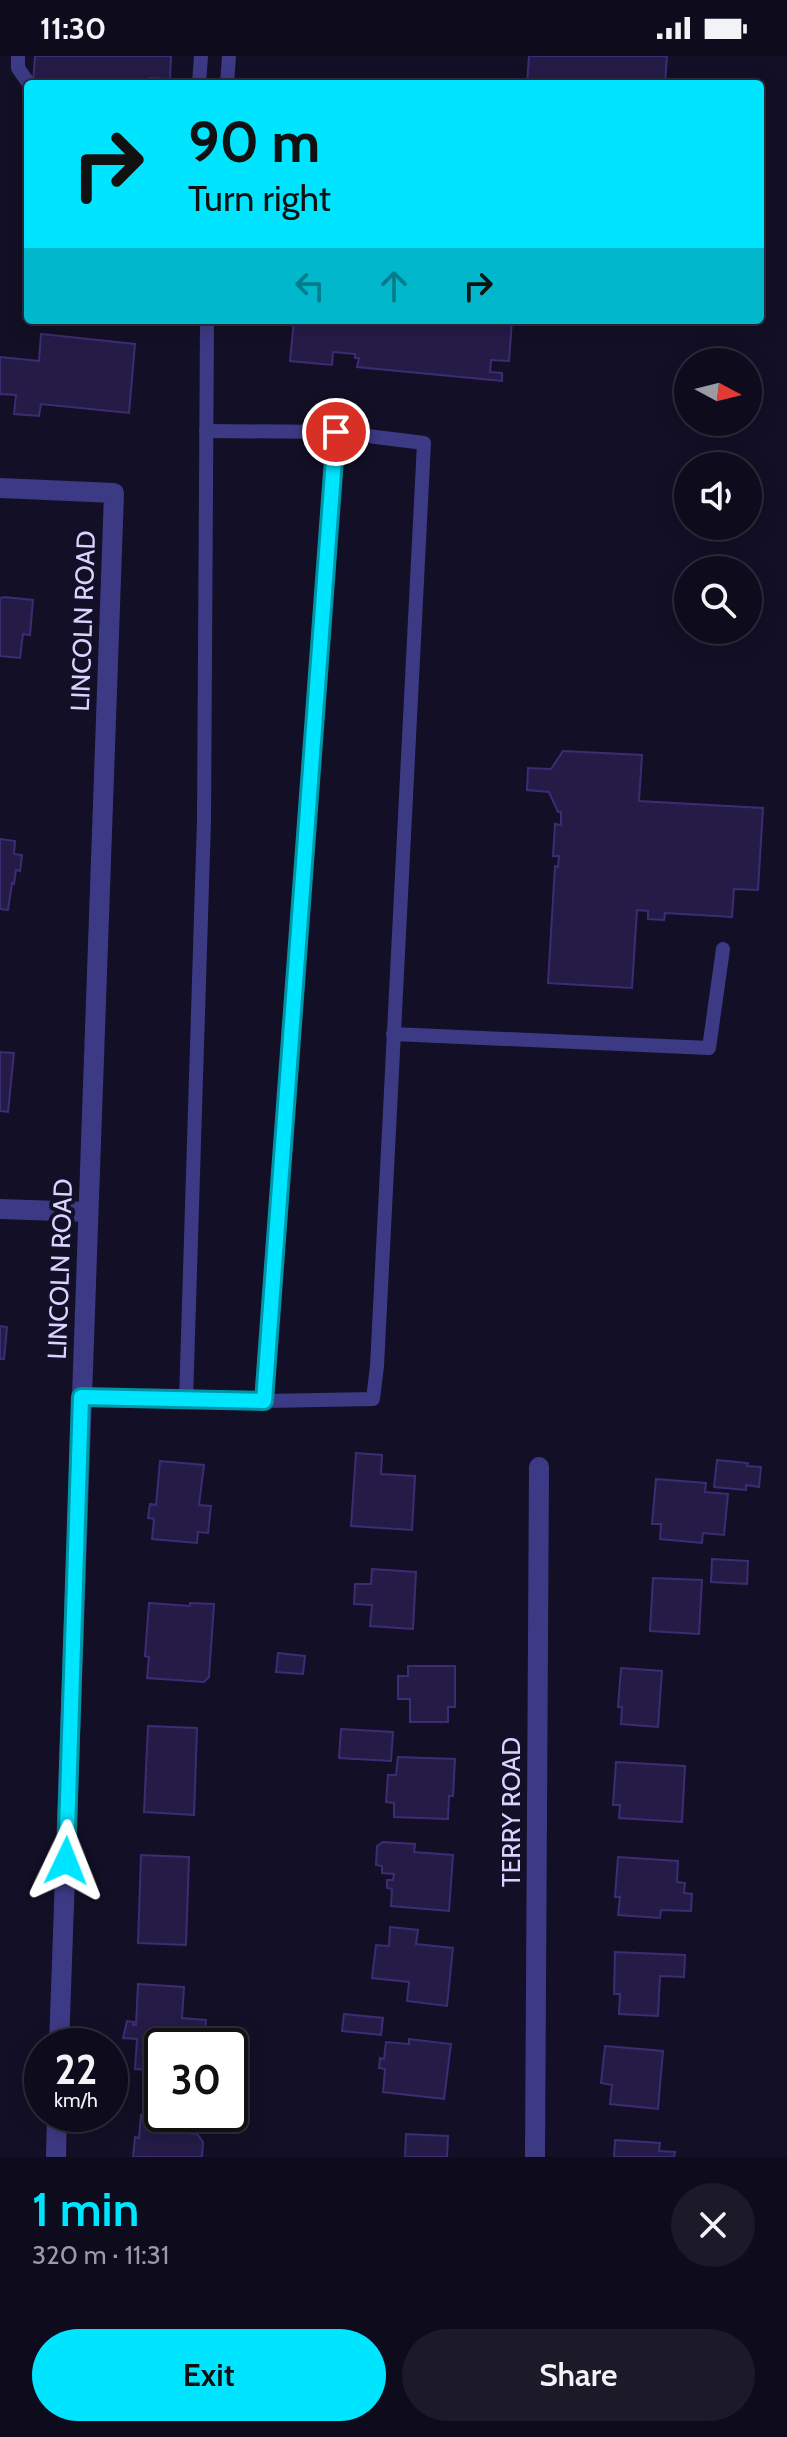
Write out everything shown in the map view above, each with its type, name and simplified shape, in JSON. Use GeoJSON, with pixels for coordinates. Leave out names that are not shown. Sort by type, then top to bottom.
{"type":"FeatureCollection","features":[{"type":"Feature","properties":{"kind":"street","name":"LINCOLN ROAD"},"geometry":{"type":"LineString","coordinates":[[0,488],[114,493],[60,2028]]}},
{"type":"Feature","properties":{"kind":"street"},"geometry":{"type":"LineString","coordinates":[[0,1209],[88,1212]]}},
{"type":"Feature","properties":{"kind":"street","name":"TERRY ROAD"},"geometry":{"type":"LineString","coordinates":[[535,2157],[539,1467]]}},
{"type":"Feature","properties":{"kind":"street"},"geometry":{"type":"LineString","coordinates":[[56,2157],[57,2132]]}},
{"type":"Feature","properties":{"kind":"lane"},"geometry":{"type":"LineString","coordinates":[[18,56],[18,68],[26,80]]}},
{"type":"Feature","properties":{"kind":"lane"},"geometry":{"type":"LineString","coordinates":[[199,80],[201,56]]}},
{"type":"Feature","properties":{"kind":"lane"},"geometry":{"type":"LineString","coordinates":[[227,80],[229,56]]}},
{"type":"Feature","properties":{"kind":"lane"},"geometry":{"type":"LineString","coordinates":[[186,1400],[204,820],[207,324]]}},
{"type":"Feature","properties":{"kind":"lane"},"geometry":{"type":"LineString","coordinates":[[81,1397],[264,1401],[373,1399],[424,443],[336,432],[206,431]]}},
{"type":"Feature","properties":{"kind":"lane"},"geometry":{"type":"LineString","coordinates":[[264,1401],[336,432]]}},
{"type":"Feature","properties":{"kind":"lane"},"geometry":{"type":"LineString","coordinates":[[393,1034],[709,1048],[723,949]]}},
{"type":"Feature","properties":{"kind":"building"},"geometry":{"type":"Polygon","coordinates":[[[35,56],[171,56],[170,79],[33,80],[35,56]]]}},
{"type":"Feature","properties":{"kind":"building"},"geometry":{"type":"Polygon","coordinates":[[[529,56],[667,56],[665,80],[527,80],[529,56]]]}},
{"type":"Feature","properties":{"kind":"building"},"geometry":{"type":"Polygon","coordinates":[[[294,324],[512,324],[509,361],[491,360],[490,372],[502,373],[502,381],[357,367],[359,358],[355,358],[355,354],[333,352],[332,365],[290,361],[294,324]]]}},
{"type":"Feature","properties":{"kind":"building"},"geometry":{"type":"Polygon","coordinates":[[[41,334],[135,344],[129,413],[41,404],[39,416],[14,414],[16,395],[0,394],[0,357],[39,361],[41,334]]]}},
{"type":"Feature","properties":{"kind":"building"},"geometry":{"type":"Polygon","coordinates":[[[0,598],[33,600],[30,635],[23,634],[20,658],[0,656],[0,598]]]}},
{"type":"Feature","properties":{"kind":"building"},"geometry":{"type":"Polygon","coordinates":[[[563,751],[642,755],[639,801],[763,808],[758,890],[734,889],[732,917],[665,913],[664,920],[648,919],[648,911],[637,910],[632,988],[548,983],[555,866],[558,867],[559,856],[553,856],[555,824],[561,825],[561,812],[558,812],[549,792],[527,790],[528,768],[551,769],[563,751]]]}},
{"type":"Feature","properties":{"kind":"building"},"geometry":{"type":"Polygon","coordinates":[[[0,839],[15,841],[14,854],[22,855],[20,871],[16,870],[12,883],[8,910],[0,909],[0,839]]]}},
{"type":"Feature","properties":{"kind":"building"},"geometry":{"type":"Polygon","coordinates":[[[0,1052],[14,1053],[8,1112],[0,1111],[0,1052]]]}},
{"type":"Feature","properties":{"kind":"building"},"geometry":{"type":"Polygon","coordinates":[[[0,1326],[7,1327],[4,1359],[0,1359],[0,1326]]]}},
{"type":"Feature","properties":{"kind":"building"},"geometry":{"type":"Polygon","coordinates":[[[356,1453],[382,1455],[381,1474],[415,1476],[412,1530],[351,1526],[356,1453]]]}},
{"type":"Feature","properties":{"kind":"building"},"geometry":{"type":"Polygon","coordinates":[[[717,1460],[761,1467],[759,1487],[746,1485],[746,1490],[714,1487],[717,1460]]]}},
{"type":"Feature","properties":{"kind":"building"},"geometry":{"type":"Polygon","coordinates":[[[160,1461],[204,1465],[199,1505],[211,1506],[208,1533],[198,1532],[197,1543],[152,1539],[154,1519],[148,1518],[150,1504],[156,1505],[160,1461]]]}},
{"type":"Feature","properties":{"kind":"building"},"geometry":{"type":"Polygon","coordinates":[[[656,1479],[706,1483],[705,1492],[728,1494],[724,1535],[703,1533],[702,1543],[660,1539],[661,1524],[652,1524],[656,1479]]]}},
{"type":"Feature","properties":{"kind":"building"},"geometry":{"type":"Polygon","coordinates":[[[712,1559],[748,1561],[747,1584],[711,1582],[712,1559]]]}},
{"type":"Feature","properties":{"kind":"building"},"geometry":{"type":"Polygon","coordinates":[[[372,1569],[416,1572],[413,1629],[370,1626],[372,1605],[354,1604],[355,1584],[371,1584],[372,1569]]]}},
{"type":"Feature","properties":{"kind":"building"},"geometry":{"type":"Polygon","coordinates":[[[653,1578],[702,1580],[699,1634],[650,1631],[653,1578]]]}},
{"type":"Feature","properties":{"kind":"building"},"geometry":{"type":"Polygon","coordinates":[[[149,1603],[214,1604],[209,1677],[204,1682],[147,1678],[149,1657],[145,1656],[149,1603]]]}},
{"type":"Feature","properties":{"kind":"building"},"geometry":{"type":"Polygon","coordinates":[[[278,1653],[305,1656],[303,1674],[276,1672],[278,1653]]]}},
{"type":"Feature","properties":{"kind":"building"},"geometry":{"type":"Polygon","coordinates":[[[408,1666],[455,1666],[455,1707],[448,1707],[448,1722],[410,1722],[410,1699],[398,1699],[398,1676],[408,1676],[408,1666]]]}},
{"type":"Feature","properties":{"kind":"building"},"geometry":{"type":"Polygon","coordinates":[[[621,1668],[662,1671],[658,1727],[621,1724],[622,1707],[618,1707],[621,1668]]]}},
{"type":"Feature","properties":{"kind":"building"},"geometry":{"type":"Polygon","coordinates":[[[148,1726],[197,1728],[194,1815],[144,1812],[148,1726]]]}},
{"type":"Feature","properties":{"kind":"building"},"geometry":{"type":"Polygon","coordinates":[[[341,1729],[393,1732],[391,1761],[339,1758],[341,1729]]]}},
{"type":"Feature","properties":{"kind":"building"},"geometry":{"type":"Polygon","coordinates":[[[398,1757],[455,1759],[448,1819],[394,1817],[394,1803],[386,1802],[388,1775],[396,1775],[398,1757]]]}},
{"type":"Feature","properties":{"kind":"building"},"geometry":{"type":"Polygon","coordinates":[[[616,1762],[685,1766],[682,1822],[619,1818],[620,1805],[613,1805],[616,1762]]]}},
{"type":"Feature","properties":{"kind":"building"},"geometry":{"type":"Polygon","coordinates":[[[383,1842],[415,1844],[414,1852],[453,1855],[449,1911],[391,1906],[392,1889],[387,1888],[387,1880],[393,1880],[394,1874],[382,1873],[382,1866],[376,1865],[377,1846],[383,1842]]]}},
{"type":"Feature","properties":{"kind":"building"},"geometry":{"type":"Polygon","coordinates":[[[141,1855],[189,1857],[186,1945],[138,1943],[141,1855]]]}},
{"type":"Feature","properties":{"kind":"building"},"geometry":{"type":"Polygon","coordinates":[[[618,1857],[678,1861],[677,1882],[685,1883],[684,1893],[692,1894],[691,1911],[661,1910],[660,1918],[618,1915],[620,1897],[615,1897],[618,1857]]]}},
{"type":"Feature","properties":{"kind":"building"},"geometry":{"type":"Polygon","coordinates":[[[390,1927],[418,1930],[416,1944],[453,1948],[447,2006],[407,2001],[409,1982],[372,1978],[376,1945],[389,1946],[390,1927]]]}},
{"type":"Feature","properties":{"kind":"building"},"geometry":{"type":"Polygon","coordinates":[[[615,1952],[685,1955],[684,1977],[660,1976],[658,2016],[619,2014],[620,1994],[614,1994],[615,1952]]]}},
{"type":"Feature","properties":{"kind":"building"},"geometry":{"type":"Polygon","coordinates":[[[138,1984],[184,1987],[182,2018],[206,2020],[205,2028],[144,2028],[144,2070],[135,2069],[137,2039],[128,2038],[128,2028],[125,2028],[127,2021],[136,2025],[138,1984]]]}},
{"type":"Feature","properties":{"kind":"building"},"geometry":{"type":"Polygon","coordinates":[[[344,2014],[383,2018],[381,2035],[342,2031],[344,2014]]]}},
{"type":"Feature","properties":{"kind":"building"},"geometry":{"type":"Polygon","coordinates":[[[409,2039],[451,2044],[444,2099],[383,2092],[385,2069],[379,2068],[380,2058],[384,2059],[386,2042],[409,2044],[409,2039]]]}},
{"type":"Feature","properties":{"kind":"building"},"geometry":{"type":"Polygon","coordinates":[[[605,2046],[663,2051],[658,2109],[610,2104],[612,2085],[601,2083],[605,2046]]]}},
{"type":"Feature","properties":{"kind":"building"},"geometry":{"type":"Polygon","coordinates":[[[141,2115],[144,2115],[144,2132],[197,2134],[203,2142],[202,2157],[133,2157],[135,2137],[139,2138],[141,2115]]]}},
{"type":"Feature","properties":{"kind":"building"},"geometry":{"type":"Polygon","coordinates":[[[406,2134],[448,2136],[447,2157],[405,2157],[406,2134]]]}},
{"type":"Feature","properties":{"kind":"building"},"geometry":{"type":"Polygon","coordinates":[[[615,2140],[660,2143],[659,2151],[675,2152],[674,2157],[614,2157],[615,2140]]]}},
{"type":"Feature","properties":{"kind":"route"},"geometry":{"type":"LineString","coordinates":[[66,1861],[81,1397],[264,1401],[336,432]]}}]}
